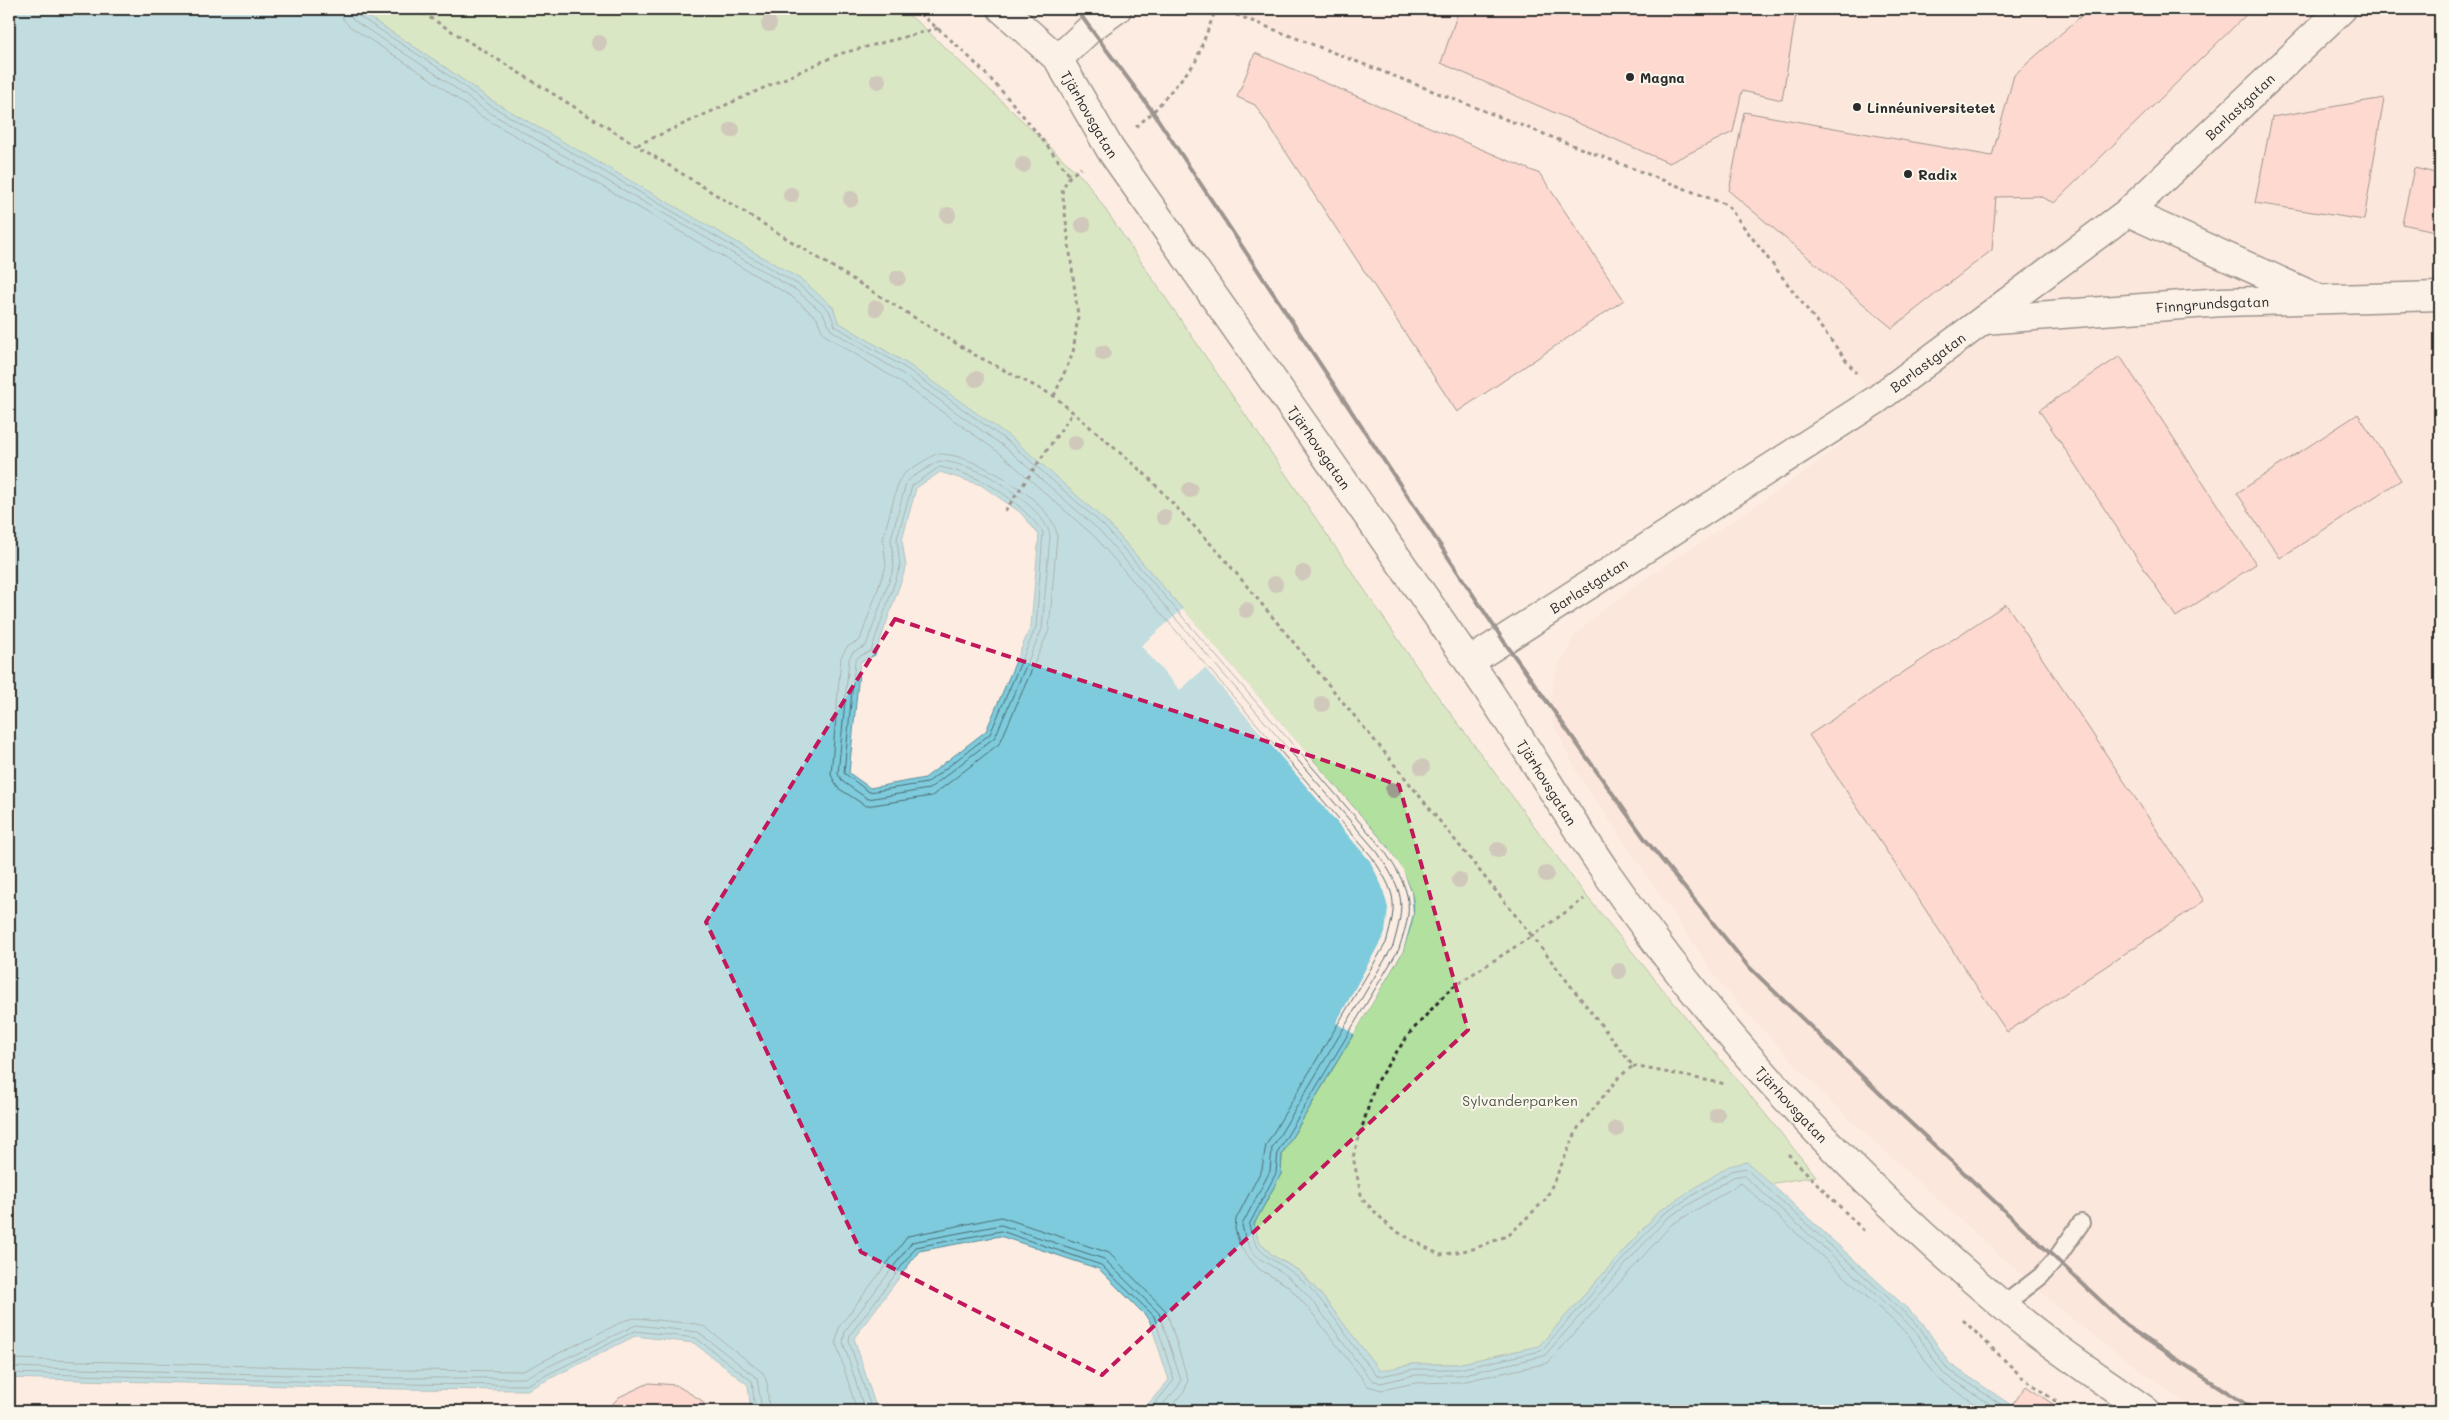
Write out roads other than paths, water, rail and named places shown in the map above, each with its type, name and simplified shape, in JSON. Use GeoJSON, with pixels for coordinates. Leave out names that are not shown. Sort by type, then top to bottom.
{"type":"FeatureCollection","features":[{"type":"Feature","properties":{"kind":"street","name":"Tjärhovsgatan"},"geometry":{"type":"LineString","coordinates":[[1002,9],[1058,59],[1110,149],[1469,662],[1611,880],[1711,1012],[1784,1096],[1924,1236],[2002,1306],[2146,1411]]}},
{"type":"Feature","properties":{"kind":"street"},"geometry":{"type":"LineString","coordinates":[[1058,59],[1092,28],[1117,9]]}},
{"type":"Feature","properties":{"kind":"street","name":"Barlastgatan"},"geometry":{"type":"LineString","coordinates":[[1469,662],[1876,400],[1984,320],[2128,212],[2342,9]]}},
{"type":"Feature","properties":{"kind":"street"},"geometry":{"type":"LineString","coordinates":[[2128,212],[2321,300]]}},
{"type":"Feature","properties":{"kind":"street","name":"Finngrundsgatan"},"geometry":{"type":"LineString","coordinates":[[1984,320],[2222,302],[2440,296]]}},
{"type":"Feature","properties":{"kind":"lane"},"geometry":{"type":"LineString","coordinates":[[2002,1306],[2041,1276],[2056,1259],[2081,1223]]}},
{"type":"Feature","properties":{"kind":"water"},"geometry":{"type":"Polygon","coordinates":[[[9,9],[356,9],[439,63],[491,100],[802,280],[833,307],[838,322],[909,365],[1013,439],[1108,523],[1387,846],[1410,888],[1414,907],[1403,951],[1282,1154],[1281,1174],[1254,1224],[1258,1240],[1272,1255],[1299,1271],[1324,1298],[1380,1371],[1413,1364],[1458,1364],[1539,1346],[1659,1211],[1729,1166],[1747,1162],[1922,1322],[1950,1364],[2020,1411],[1142,1411],[1169,1380],[1149,1319],[1099,1269],[1000,1236],[919,1251],[854,1338],[877,1411],[751,1411],[748,1385],[694,1343],[635,1336],[527,1390],[399,1389],[9,1378],[9,9]],[[940,472],[916,488],[902,540],[906,567],[875,655],[860,662],[849,773],[870,788],[925,778],[986,731],[1031,626],[1039,535],[1020,512],[981,485],[940,472]]]}},
{"type":"Feature","properties":{"kind":"railway"},"geometry":{"type":"LineString","coordinates":[[1076,9],[1153,112],[1503,640],[1645,839],[1747,965],[1900,1113],[2132,1330],[2256,1411]]}},
{"type":"Feature","properties":{"kind":"place","name":"Magna"},"geometry":{"type":"Point","coordinates":[1630,77]}},
{"type":"Feature","properties":{"kind":"place","name":"Linnéuniversitetet"},"geometry":{"type":"Point","coordinates":[1857,107]}},
{"type":"Feature","properties":{"kind":"place","name":"Radix"},"geometry":{"type":"Point","coordinates":[1908,174]}},
{"type":"Feature","properties":{"kind":"park label","name":"Sylvanderparken"},"geometry":{"type":"Point","coordinates":[1520,1100]}}]}
